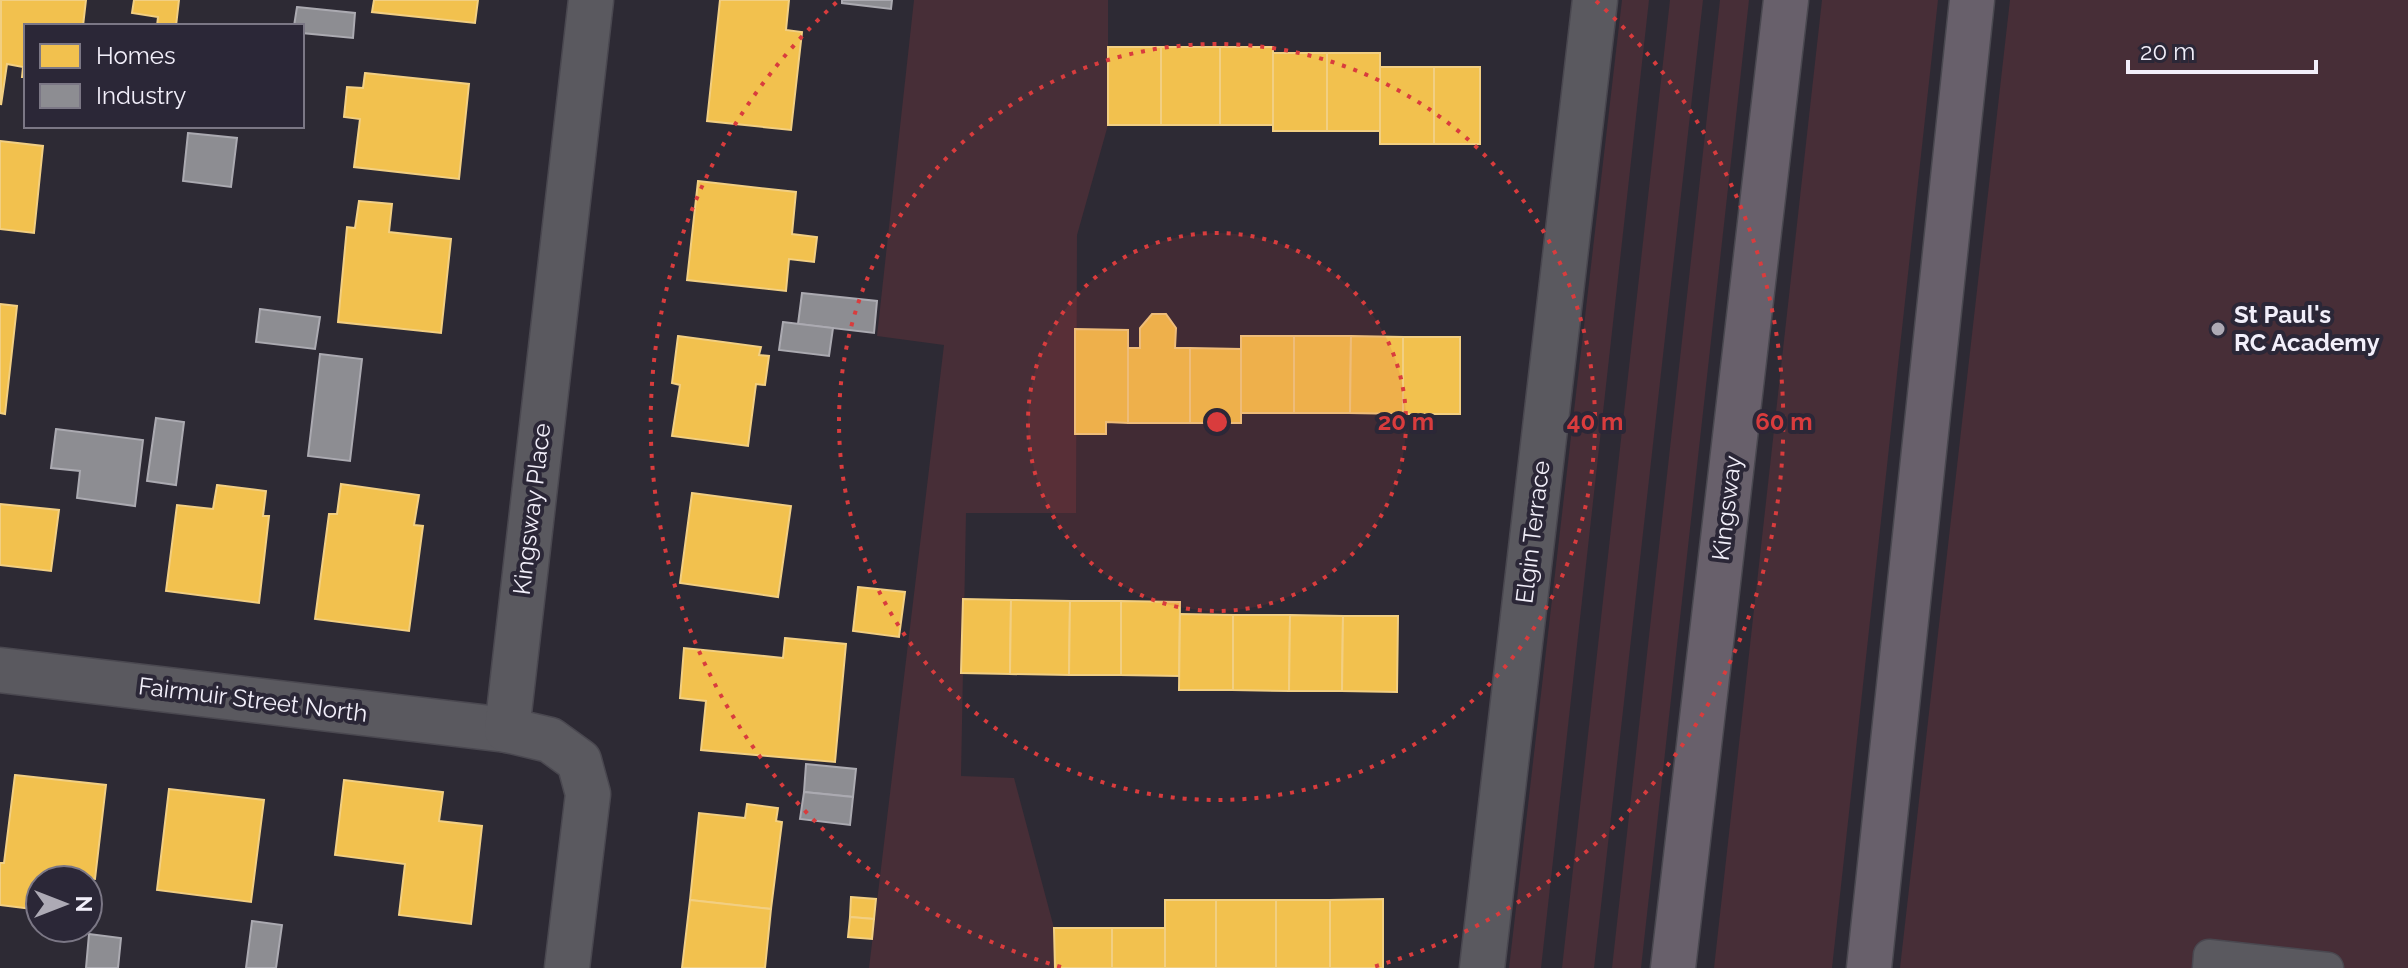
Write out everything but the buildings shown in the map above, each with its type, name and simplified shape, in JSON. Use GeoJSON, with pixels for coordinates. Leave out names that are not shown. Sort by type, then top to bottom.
{"type":"FeatureCollection","features":[{"type":"Feature","properties":{"kind":"highway","name":"Kingsway"},"geometry":{"type":"LineString","coordinates":[[1673,968],[1786,0]]}},
{"type":"Feature","properties":{"kind":"highway"},"geometry":{"type":"LineString","coordinates":[[1869,968],[1972,0]]}},
{"type":"Feature","properties":{"kind":"street","name":"Kingsway Place"},"geometry":{"type":"LineString","coordinates":[[507,730],[591,0]]}},
{"type":"Feature","properties":{"kind":"street","name":"Elgin Terrace"},"geometry":{"type":"LineString","coordinates":[[1482,968],[1595,0]]}},
{"type":"Feature","properties":{"kind":"street","name":"Fairmuir Street North"},"geometry":{"type":"LineString","coordinates":[[0,670],[507,730]]}},
{"type":"Feature","properties":{"kind":"street"},"geometry":{"type":"LineString","coordinates":[[507,730],[550,740],[579,761],[588,794],[567,968]]}},
{"type":"Feature","properties":{"kind":"lane"},"geometry":{"type":"LineString","coordinates":[[2208,968],[2209,955],[2328,968]]}},
{"type":"Feature","properties":{"kind":"shaded area"},"geometry":{"type":"Polygon","coordinates":[[[914,0],[1108,0],[1108,125],[1077,235],[1076,513],[966,513],[961,776],[1014,778],[1054,928],[1055,968],[869,968],[944,345],[877,336],[914,0]]]}},
{"type":"Feature","properties":{"kind":"shaded area"},"geometry":{"type":"Polygon","coordinates":[[[1622,0],[1649,0],[1541,968],[1509,968],[1622,0]]]}},
{"type":"Feature","properties":{"kind":"shaded area"},"geometry":{"type":"Polygon","coordinates":[[[1670,0],[1703,0],[1594,968],[1562,968],[1670,0]]]}},
{"type":"Feature","properties":{"kind":"shaded area"},"geometry":{"type":"Polygon","coordinates":[[[1720,0],[1749,0],[1641,968],[1612,968],[1720,0]]]}},
{"type":"Feature","properties":{"kind":"shaded area"},"geometry":{"type":"Polygon","coordinates":[[[1822,0],[1938,0],[1832,968],[1714,968],[1822,0]]]}},
{"type":"Feature","properties":{"kind":"shaded area","name":"St Paul's RC Academy"},"geometry":{"type":"Polygon","coordinates":[[[2010,0],[2408,0],[2408,968],[1900,968],[2010,0]]]}},
{"type":"Feature","properties":{"kind":"place","name":"St Paul's RC Academy"},"geometry":{"type":"Point","coordinates":[2218,329]}}]}
